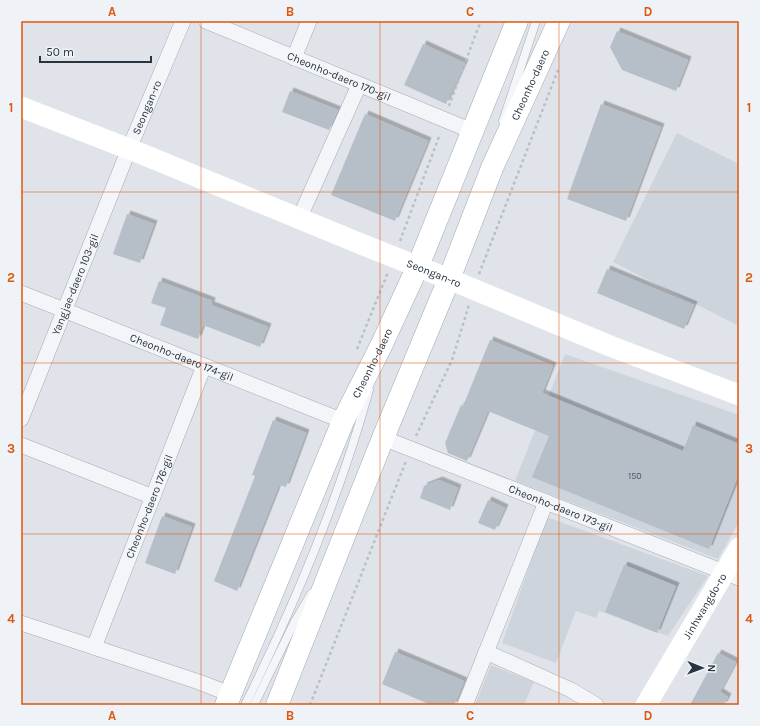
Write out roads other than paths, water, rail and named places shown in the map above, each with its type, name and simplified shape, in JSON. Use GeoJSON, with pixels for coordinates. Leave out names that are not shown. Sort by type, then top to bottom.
{"type":"FeatureCollection","features":[{"type":"Feature","properties":{"kind":"main road","name":"Cheonho-daero"},"geometry":{"type":"LineString","coordinates":[[280,704],[343,538],[449,279],[492,168],[559,21]]}},
{"type":"Feature","properties":{"kind":"main road","name":"Cheonho-daero"},"geometry":{"type":"LineString","coordinates":[[234,701],[343,421],[381,346],[418,266],[472,131],[522,22]]}},
{"type":"Feature","properties":{"kind":"street","name":"Seongan-ro"},"geometry":{"type":"LineString","coordinates":[[129,149],[183,21]]}},
{"type":"Feature","properties":{"kind":"street","name":"Cheonho-daero 170-gil"},"geometry":{"type":"LineString","coordinates":[[206,21],[472,131]]}},
{"type":"Feature","properties":{"kind":"street"},"geometry":{"type":"LineString","coordinates":[[294,58],[309,21]]}},
{"type":"Feature","properties":{"kind":"street"},"geometry":{"type":"LineString","coordinates":[[299,219],[359,85]]}},
{"type":"Feature","properties":{"kind":"street","name":"Seongan-ro"},"geometry":{"type":"LineString","coordinates":[[21,107],[418,266],[610,346],[739,395]]}},
{"type":"Feature","properties":{"kind":"street","name":"Yangjae-daero 103-gil"},"geometry":{"type":"LineString","coordinates":[[21,419],[129,149]]}},
{"type":"Feature","properties":{"kind":"street","name":"Cheonho-daero 174-gil"},"geometry":{"type":"LineString","coordinates":[[21,293],[343,421]]}},
{"type":"Feature","properties":{"kind":"street","name":"Cheonho-daero 176-gil"},"geometry":{"type":"LineString","coordinates":[[94,647],[204,366]]}},
{"type":"Feature","properties":{"kind":"street","name":"Cheonho-daero 173-gil"},"geometry":{"type":"LineString","coordinates":[[383,438],[732,576]]}},
{"type":"Feature","properties":{"kind":"street"},"geometry":{"type":"LineString","coordinates":[[21,445],[153,497]]}},
{"type":"Feature","properties":{"kind":"street"},"geometry":{"type":"LineString","coordinates":[[465,705],[546,502]]}},
{"type":"Feature","properties":{"kind":"street","name":"Jinhwangdo-ro"},"geometry":{"type":"LineString","coordinates":[[646,705],[732,576],[739,548]]}},
{"type":"Feature","properties":{"kind":"street"},"geometry":{"type":"LineString","coordinates":[[21,623],[199,682],[234,701]]}},
{"type":"Feature","properties":{"kind":"street"},"geometry":{"type":"LineString","coordinates":[[486,652],[571,690],[596,705]]}},
{"type":"Feature","properties":{"kind":"lane"},"geometry":{"type":"LineString","coordinates":[[492,168],[504,117],[522,22]]}},
{"type":"Feature","properties":{"kind":"lane"},"geometry":{"type":"LineString","coordinates":[[234,701],[275,643],[324,528],[358,428],[381,346]]}},
{"type":"Feature","properties":{"kind":"lane"},"geometry":{"type":"LineString","coordinates":[[254,705],[294,623],[343,538]]}}]}
